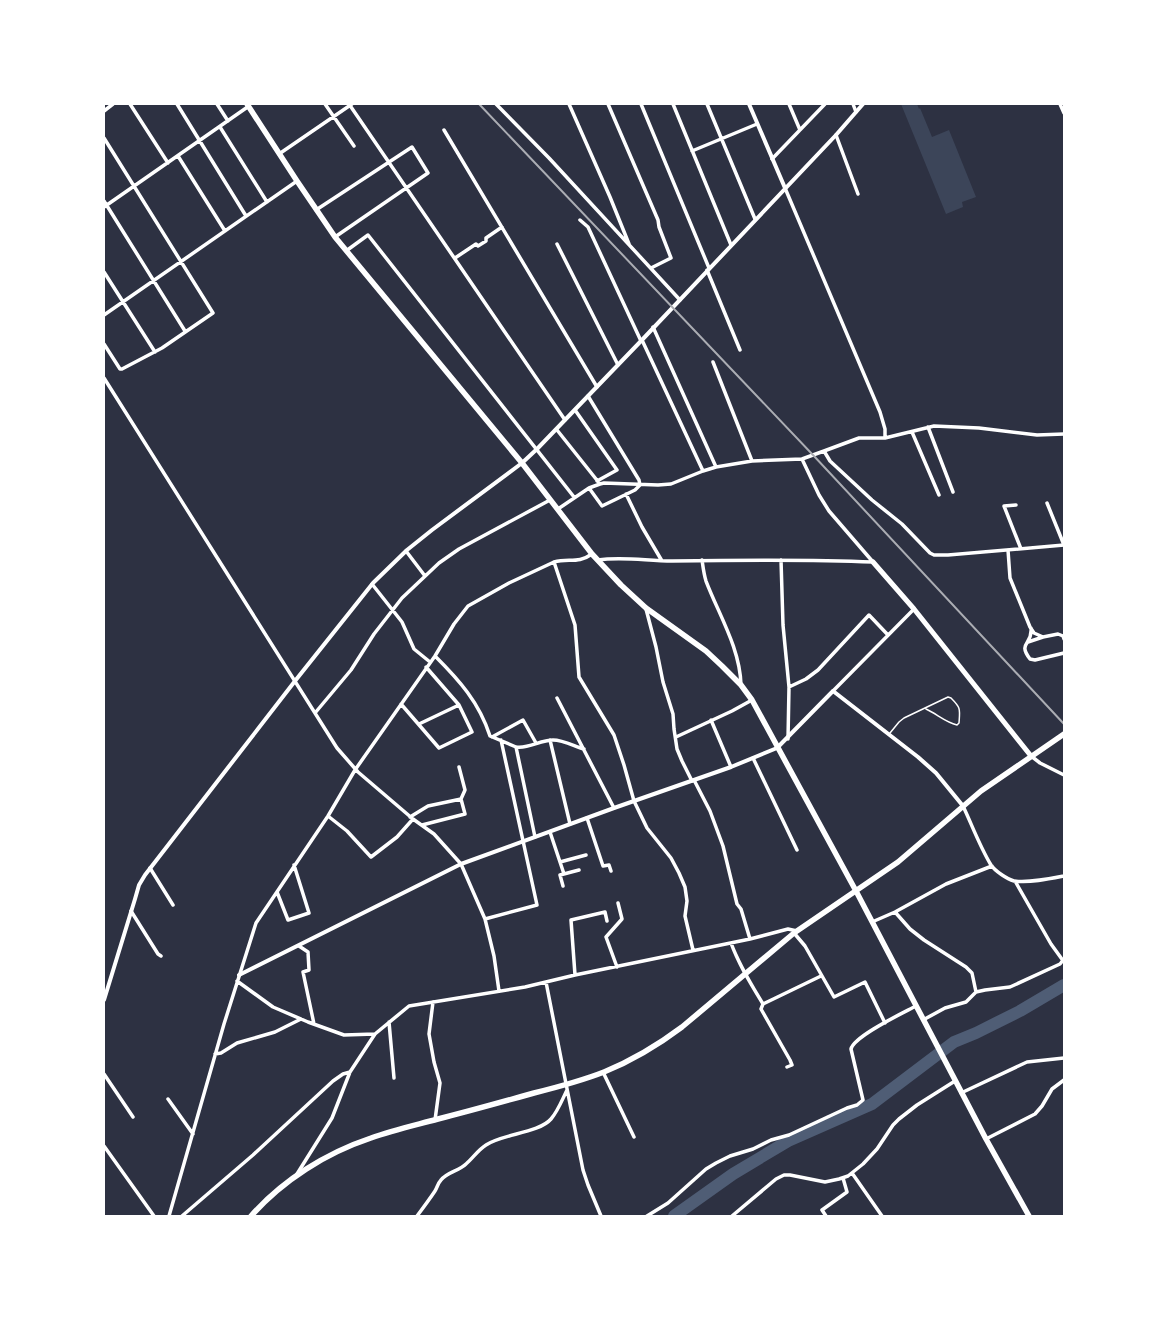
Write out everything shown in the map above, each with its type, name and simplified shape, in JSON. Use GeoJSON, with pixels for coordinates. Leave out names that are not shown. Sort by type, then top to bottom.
{"type":"FeatureCollection","features":[{"type":"Feature","properties":{"kind":"main road"},"geometry":{"type":"LineString","coordinates":[[248,105],[335,238],[522,464],[592,554],[621,585],[646,608],[706,651],[741,685],[752,700],[856,891],[961,1093],[1030,1216]]}},
{"type":"Feature","properties":{"kind":"main road"},"geometry":{"type":"LineString","coordinates":[[873,562],[914,609],[1031,756]]}},
{"type":"Feature","properties":{"kind":"main road"},"geometry":{"type":"LineString","coordinates":[[251,1216],[272,1194],[296,1175],[352,1145],[371,1138],[435,1120],[567,1087],[622,1064],[663,1041],[682,1028],[795,932],[898,862],[997,779],[1064,734]]}},
{"type":"Feature","properties":{"kind":"street"},"geometry":{"type":"LineString","coordinates":[[104,111],[113,104]]}},
{"type":"Feature","properties":{"kind":"street"},"geometry":{"type":"LineString","coordinates":[[130,104],[168,163]]}},
{"type":"Feature","properties":{"kind":"street"},"geometry":{"type":"LineString","coordinates":[[177,104],[246,216]]}},
{"type":"Feature","properties":{"kind":"street"},"geometry":{"type":"LineString","coordinates":[[217,104],[228,121]]}},
{"type":"Feature","properties":{"kind":"street"},"geometry":{"type":"LineString","coordinates":[[325,104],[354,146]]}},
{"type":"Feature","properties":{"kind":"street"},"geometry":{"type":"LineString","coordinates":[[496,104],[680,300]]}},
{"type":"Feature","properties":{"kind":"street"},"geometry":{"type":"LineString","coordinates":[[569,104],[630,246]]}},
{"type":"Feature","properties":{"kind":"street"},"geometry":{"type":"LineString","coordinates":[[608,104],[658,220],[659,227],[671,258],[650,268]]}},
{"type":"Feature","properties":{"kind":"street"},"geometry":{"type":"LineString","coordinates":[[641,104],[740,350]]}},
{"type":"Feature","properties":{"kind":"street"},"geometry":{"type":"LineString","coordinates":[[673,104],[731,245]]}},
{"type":"Feature","properties":{"kind":"street"},"geometry":{"type":"LineString","coordinates":[[707,104],[755,219]]}},
{"type":"Feature","properties":{"kind":"street"},"geometry":{"type":"LineString","coordinates":[[749,104],[880,412],[885,429],[885,438]]}},
{"type":"Feature","properties":{"kind":"street"},"geometry":{"type":"LineString","coordinates":[[789,104],[800,130]]}},
{"type":"Feature","properties":{"kind":"street"},"geometry":{"type":"LineString","coordinates":[[853,104],[856,112]]}},
{"type":"Feature","properties":{"kind":"street"},"geometry":{"type":"LineString","coordinates":[[104,1000],[139,886],[150,868],[372,584],[406,551],[436,527],[522,464],[642,341],[653,327],[836,135],[863,104]]}},
{"type":"Feature","properties":{"kind":"street"},"geometry":{"type":"LineString","coordinates":[[1060,104],[1064,113]]}},
{"type":"Feature","properties":{"kind":"street"},"geometry":{"type":"LineString","coordinates":[[105,206],[228,121],[248,105]]}},
{"type":"Feature","properties":{"kind":"street"},"geometry":{"type":"LineString","coordinates":[[279,154],[350,105],[565,420]]}},
{"type":"Feature","properties":{"kind":"street"},"geometry":{"type":"LineString","coordinates":[[772,159],[823,105]]}},
{"type":"Feature","properties":{"kind":"street"},"geometry":{"type":"LineString","coordinates":[[692,151],[757,124]]}},
{"type":"Feature","properties":{"kind":"street"},"geometry":{"type":"LineString","coordinates":[[220,126],[267,202]]}},
{"type":"Feature","properties":{"kind":"street"},"geometry":{"type":"LineString","coordinates":[[444,130],[597,387]]}},
{"type":"Feature","properties":{"kind":"street"},"geometry":{"type":"LineString","coordinates":[[836,135],[858,194]]}},
{"type":"Feature","properties":{"kind":"street"},"geometry":{"type":"LineString","coordinates":[[104,138],[213,313],[155,352],[121,369],[104,344]]}},
{"type":"Feature","properties":{"kind":"street"},"geometry":{"type":"LineString","coordinates":[[316,210],[412,147],[428,173],[335,238]]}},
{"type":"Feature","properties":{"kind":"street"},"geometry":{"type":"LineString","coordinates":[[178,156],[225,231]]}},
{"type":"Feature","properties":{"kind":"street"},"geometry":{"type":"LineString","coordinates":[[104,315],[297,181]]}},
{"type":"Feature","properties":{"kind":"street"},"geometry":{"type":"LineString","coordinates":[[104,201],[105,206],[186,331]]}},
{"type":"Feature","properties":{"kind":"street"},"geometry":{"type":"LineString","coordinates":[[580,220],[588,227],[703,471]]}},
{"type":"Feature","properties":{"kind":"street"},"geometry":{"type":"LineString","coordinates":[[455,258],[476,244],[478,246],[486,241],[486,238],[502,227]]}},
{"type":"Feature","properties":{"kind":"street"},"geometry":{"type":"LineString","coordinates":[[346,251],[368,235],[574,497]]}},
{"type":"Feature","properties":{"kind":"street"},"geometry":{"type":"LineString","coordinates":[[557,244],[618,364]]}},
{"type":"Feature","properties":{"kind":"street"},"geometry":{"type":"LineString","coordinates":[[104,272],[155,352]]}},
{"type":"Feature","properties":{"kind":"street"},"geometry":{"type":"LineString","coordinates":[[653,327],[716,467]]}},
{"type":"Feature","properties":{"kind":"street"},"geometry":{"type":"LineString","coordinates":[[713,362],[752,461]]}},
{"type":"Feature","properties":{"kind":"street"},"geometry":{"type":"LineString","coordinates":[[104,378],[337,748],[356,770],[412,818],[434,834],[461,864],[485,920],[494,956],[499,991]]}},
{"type":"Feature","properties":{"kind":"street"},"geometry":{"type":"LineString","coordinates":[[588,396],[640,480],[640,485]]}},
{"type":"Feature","properties":{"kind":"street"},"geometry":{"type":"LineString","coordinates":[[558,509],[617,470],[575,410]]}},
{"type":"Feature","properties":{"kind":"street"},"geometry":{"type":"LineString","coordinates":[[556,430],[598,483],[640,485],[671,484],[716,467],[752,461],[802,459],[859,438],[885,438],[934,426],[979,428],[1037,435],[1064,434]]}},
{"type":"Feature","properties":{"kind":"street"},"geometry":{"type":"LineString","coordinates":[[928,427],[953,492]]}},
{"type":"Feature","properties":{"kind":"street"},"geometry":{"type":"LineString","coordinates":[[912,432],[938,495]]}},
{"type":"Feature","properties":{"kind":"street"},"geometry":{"type":"LineString","coordinates":[[824,451],[830,461],[872,500],[902,524],[930,553],[934,555],[1064,545],[1048,503]]}},
{"type":"Feature","properties":{"kind":"street"},"geometry":{"type":"LineString","coordinates":[[802,459],[819,495],[829,511],[873,562]]}},
{"type":"Feature","properties":{"kind":"street"},"geometry":{"type":"LineString","coordinates":[[589,488],[602,506],[635,490],[640,485]]}},
{"type":"Feature","properties":{"kind":"street"},"geometry":{"type":"LineString","coordinates":[[626,494],[642,527],[662,561]]}},
{"type":"Feature","properties":{"kind":"street"},"geometry":{"type":"LineString","coordinates":[[314,713],[351,670],[374,634],[402,598],[441,561],[459,549],[550,500]]}},
{"type":"Feature","properties":{"kind":"street"},"geometry":{"type":"LineString","coordinates":[[1016,505],[1004,506],[1021,549]]}},
{"type":"Feature","properties":{"kind":"street"},"geometry":{"type":"LineString","coordinates":[[1008,550],[1010,578],[1030,627],[1034,633],[1043,637]]}},
{"type":"Feature","properties":{"kind":"street"},"geometry":{"type":"LineString","coordinates":[[406,551],[425,576]]}},
{"type":"Feature","properties":{"kind":"street"},"geometry":{"type":"LineString","coordinates":[[169,1216],[237,981],[256,923],[328,816],[356,770],[430,662],[454,624],[468,606],[509,583],[554,562],[560,560],[582,560],[592,554]]}},
{"type":"Feature","properties":{"kind":"street"},"geometry":{"type":"LineString","coordinates":[[598,560],[781,560],[873,562]]}},
{"type":"Feature","properties":{"kind":"street"},"geometry":{"type":"LineString","coordinates":[[702,560],[706,580],[723,617],[740,667],[741,685]]}},
{"type":"Feature","properties":{"kind":"street"},"geometry":{"type":"LineString","coordinates":[[781,560],[783,625],[789,687],[788,739]]}},
{"type":"Feature","properties":{"kind":"street"},"geometry":{"type":"LineString","coordinates":[[554,562],[575,625],[579,677],[614,735],[634,801],[647,828],[671,858],[685,887],[687,901],[685,916],[693,950]]}},
{"type":"Feature","properties":{"kind":"street"},"geometry":{"type":"LineString","coordinates":[[372,584],[402,622],[414,649],[430,662]]}},
{"type":"Feature","properties":{"kind":"street"},"geometry":{"type":"LineString","coordinates":[[646,608],[673,714],[677,749],[710,812],[722,846],[737,904],[741,909],[750,939]]}},
{"type":"Feature","properties":{"kind":"street"},"geometry":{"type":"LineString","coordinates":[[239,975],[461,864],[731,767],[777,748],[788,739],[914,609]]}},
{"type":"Feature","properties":{"kind":"street"},"geometry":{"type":"LineString","coordinates":[[789,687],[806,679],[818,670],[869,615],[888,635]]}},
{"type":"Feature","properties":{"kind":"street"},"geometry":{"type":"LineString","coordinates":[[1030,627],[1031,638],[1024,646],[1024,651],[1030,659],[1035,660],[1064,653]]}},
{"type":"Feature","properties":{"kind":"street"},"geometry":{"type":"LineString","coordinates":[[1027,643],[1043,637],[1058,634],[1063,636],[1064,639]]}},
{"type":"Feature","properties":{"kind":"street"},"geometry":{"type":"LineString","coordinates":[[434,656],[457,678],[468,692],[482,715],[490,736],[516,747],[526,748],[536,743],[559,740],[584,749]]}},
{"type":"Feature","properties":{"kind":"street"},"geometry":{"type":"LineString","coordinates":[[401,704],[439,748],[472,732],[459,705],[426,667]]}},
{"type":"Feature","properties":{"kind":"street"},"geometry":{"type":"LineString","coordinates":[[833,691],[918,756],[936,773],[963,806],[992,866],[1009,879],[1015,881],[1064,876]]}},
{"type":"Feature","properties":{"kind":"street"},"geometry":{"type":"LineString","coordinates":[[557,698],[614,808]]}},
{"type":"Feature","properties":{"kind":"street"},"geometry":{"type":"LineString","coordinates":[[676,737],[752,700]]}},
{"type":"Feature","properties":{"kind":"street"},"geometry":{"type":"LineString","coordinates":[[419,724],[459,705]]}},
{"type":"Feature","properties":{"kind":"street"},"geometry":{"type":"LineString","coordinates":[[492,737],[523,720],[536,743]]}},
{"type":"Feature","properties":{"kind":"street"},"geometry":{"type":"LineString","coordinates":[[711,720],[731,767]]}},
{"type":"Feature","properties":{"kind":"street"},"geometry":{"type":"LineString","coordinates":[[485,920],[537,905],[501,740]]}},
{"type":"Feature","properties":{"kind":"street"},"geometry":{"type":"LineString","coordinates":[[550,740],[570,824]]}},
{"type":"Feature","properties":{"kind":"street"},"geometry":{"type":"LineString","coordinates":[[516,747],[535,837]]}},
{"type":"Feature","properties":{"kind":"street"},"geometry":{"type":"LineString","coordinates":[[1031,756],[1040,763],[1064,776]]}},
{"type":"Feature","properties":{"kind":"street"},"geometry":{"type":"LineString","coordinates":[[753,758],[797,850]]}},
{"type":"Feature","properties":{"kind":"street"},"geometry":{"type":"LineString","coordinates":[[422,825],[465,814],[461,799],[465,790],[459,767]]}},
{"type":"Feature","properties":{"kind":"street"},"geometry":{"type":"LineString","coordinates":[[328,816],[347,831],[371,858],[396,837],[412,818],[428,806],[461,799]]}},
{"type":"Feature","properties":{"kind":"street"},"geometry":{"type":"LineString","coordinates":[[587,818],[603,866],[609,865],[611,871]]}},
{"type":"Feature","properties":{"kind":"street"},"geometry":{"type":"LineString","coordinates":[[550,832],[564,874]]}},
{"type":"Feature","properties":{"kind":"street"},"geometry":{"type":"LineString","coordinates":[[560,862],[586,855]]}},
{"type":"Feature","properties":{"kind":"street"},"geometry":{"type":"LineString","coordinates":[[277,892],[288,920],[309,913],[294,865]]}},
{"type":"Feature","properties":{"kind":"street"},"geometry":{"type":"LineString","coordinates":[[872,922],[895,912],[946,884],[992,866]]}},
{"type":"Feature","properties":{"kind":"street"},"geometry":{"type":"LineString","coordinates":[[150,868],[173,905]]}},
{"type":"Feature","properties":{"kind":"street"},"geometry":{"type":"LineString","coordinates":[[563,886],[560,875],[579,870]]}},
{"type":"Feature","properties":{"kind":"street"},"geometry":{"type":"LineString","coordinates":[[923,1020],[945,1008],[966,1002],[976,992],[1010,987],[1060,964],[1064,960],[1051,944],[1015,881]]}},
{"type":"Feature","properties":{"kind":"street"},"geometry":{"type":"LineString","coordinates":[[617,967],[606,936],[622,918],[618,903]]}},
{"type":"Feature","properties":{"kind":"street"},"geometry":{"type":"LineString","coordinates":[[131,911],[158,954],[161,956]]}},
{"type":"Feature","properties":{"kind":"street"},"geometry":{"type":"LineString","coordinates":[[575,975],[570,920],[605,912],[607,921]]}},
{"type":"Feature","properties":{"kind":"street"},"geometry":{"type":"LineString","coordinates":[[895,912],[910,929],[919,936],[966,967],[972,973],[976,992]]}},
{"type":"Feature","properties":{"kind":"street"},"geometry":{"type":"LineString","coordinates":[[296,1175],[332,1118],[350,1072],[375,1034],[408,1006],[462,998],[546,982],[750,939],[788,929],[795,932],[805,946],[834,997],[865,982],[885,1023]]}},
{"type":"Feature","properties":{"kind":"street"},"geometry":{"type":"LineString","coordinates":[[730,943],[745,975],[763,1004]]}},
{"type":"Feature","properties":{"kind":"street"},"geometry":{"type":"LineString","coordinates":[[299,946],[308,952],[309,970],[303,972],[314,1024]]}},
{"type":"Feature","properties":{"kind":"street"},"geometry":{"type":"LineString","coordinates":[[787,1067],[792,1064],[761,1009],[763,1004],[821,976]]}},
{"type":"Feature","properties":{"kind":"street"},"geometry":{"type":"LineString","coordinates":[[237,981],[273,1007],[314,1024],[344,1035],[375,1034]]}},
{"type":"Feature","properties":{"kind":"street"},"geometry":{"type":"LineString","coordinates":[[546,982],[583,1170],[601,1216]]}},
{"type":"Feature","properties":{"kind":"street"},"geometry":{"type":"LineString","coordinates":[[433,1002],[429,1034],[434,1062],[440,1083],[435,1120]]}},
{"type":"Feature","properties":{"kind":"street"},"geometry":{"type":"LineString","coordinates":[[647,1216],[668,1203],[706,1169],[716,1163],[730,1156],[753,1149],[771,1140],[789,1135],[847,1108],[857,1105],[863,1100],[851,1049],[852,1044],[858,1039],[916,1006]]}},
{"type":"Feature","properties":{"kind":"street"},"geometry":{"type":"LineString","coordinates":[[216,1054],[221,1053],[237,1043],[275,1032],[301,1019]]}},
{"type":"Feature","properties":{"kind":"street"},"geometry":{"type":"LineString","coordinates":[[389,1022],[394,1078]]}},
{"type":"Feature","properties":{"kind":"street"},"geometry":{"type":"LineString","coordinates":[[961,1093],[1027,1062],[1064,1058]]}},
{"type":"Feature","properties":{"kind":"street"},"geometry":{"type":"LineString","coordinates":[[182,1216],[253,1155],[333,1081],[343,1074],[350,1072]]}},
{"type":"Feature","properties":{"kind":"street"},"geometry":{"type":"LineString","coordinates":[[603,1072],[634,1137]]}},
{"type":"Feature","properties":{"kind":"street"},"geometry":{"type":"LineString","coordinates":[[104,1074],[133,1117]]}},
{"type":"Feature","properties":{"kind":"street"},"geometry":{"type":"LineString","coordinates":[[986,1139],[1034,1114],[1042,1106],[1052,1089],[1064,1080]]}},
{"type":"Feature","properties":{"kind":"street"},"geometry":{"type":"LineString","coordinates":[[732,1216],[776,1179],[784,1176],[790,1175],[825,1182],[844,1178],[852,1173],[877,1149],[893,1124],[898,1119],[955,1081]]}},
{"type":"Feature","properties":{"kind":"street"},"geometry":{"type":"LineString","coordinates":[[417,1216],[428,1202],[440,1180],[467,1164],[484,1146],[493,1140],[538,1127],[551,1119],[560,1104],[567,1087]]}},
{"type":"Feature","properties":{"kind":"street"},"geometry":{"type":"LineString","coordinates":[[168,1099],[193,1134]]}},
{"type":"Feature","properties":{"kind":"street"},"geometry":{"type":"LineString","coordinates":[[104,1146],[154,1216]]}},
{"type":"Feature","properties":{"kind":"street"},"geometry":{"type":"LineString","coordinates":[[852,1173],[882,1216]]}},
{"type":"Feature","properties":{"kind":"street"},"geometry":{"type":"LineString","coordinates":[[826,1216],[822,1210],[848,1192],[844,1178]]}},
{"type":"Feature","properties":{"kind":"lane"},"geometry":{"type":"LineString","coordinates":[[889,734],[904,718],[926,709],[948,697],[959,706],[959,723],[957,725],[949,723],[935,713],[926,709]]}},
{"type":"Feature","properties":{"kind":"shaded area"},"geometry":{"type":"Polygon","coordinates":[[[901,104],[917,104],[932,137],[949,130],[976,197],[962,202],[963,207],[946,214],[901,104]]]}},
{"type":"Feature","properties":{"kind":"waterway"},"geometry":{"type":"LineString","coordinates":[[674,1216],[733,1174],[788,1141],[872,1104],[954,1042],[976,1033],[1020,1011],[1064,985]]}},
{"type":"Feature","properties":{"kind":"railway"},"geometry":{"type":"LineString","coordinates":[[479,104],[813,455],[1064,724]]}}]}
